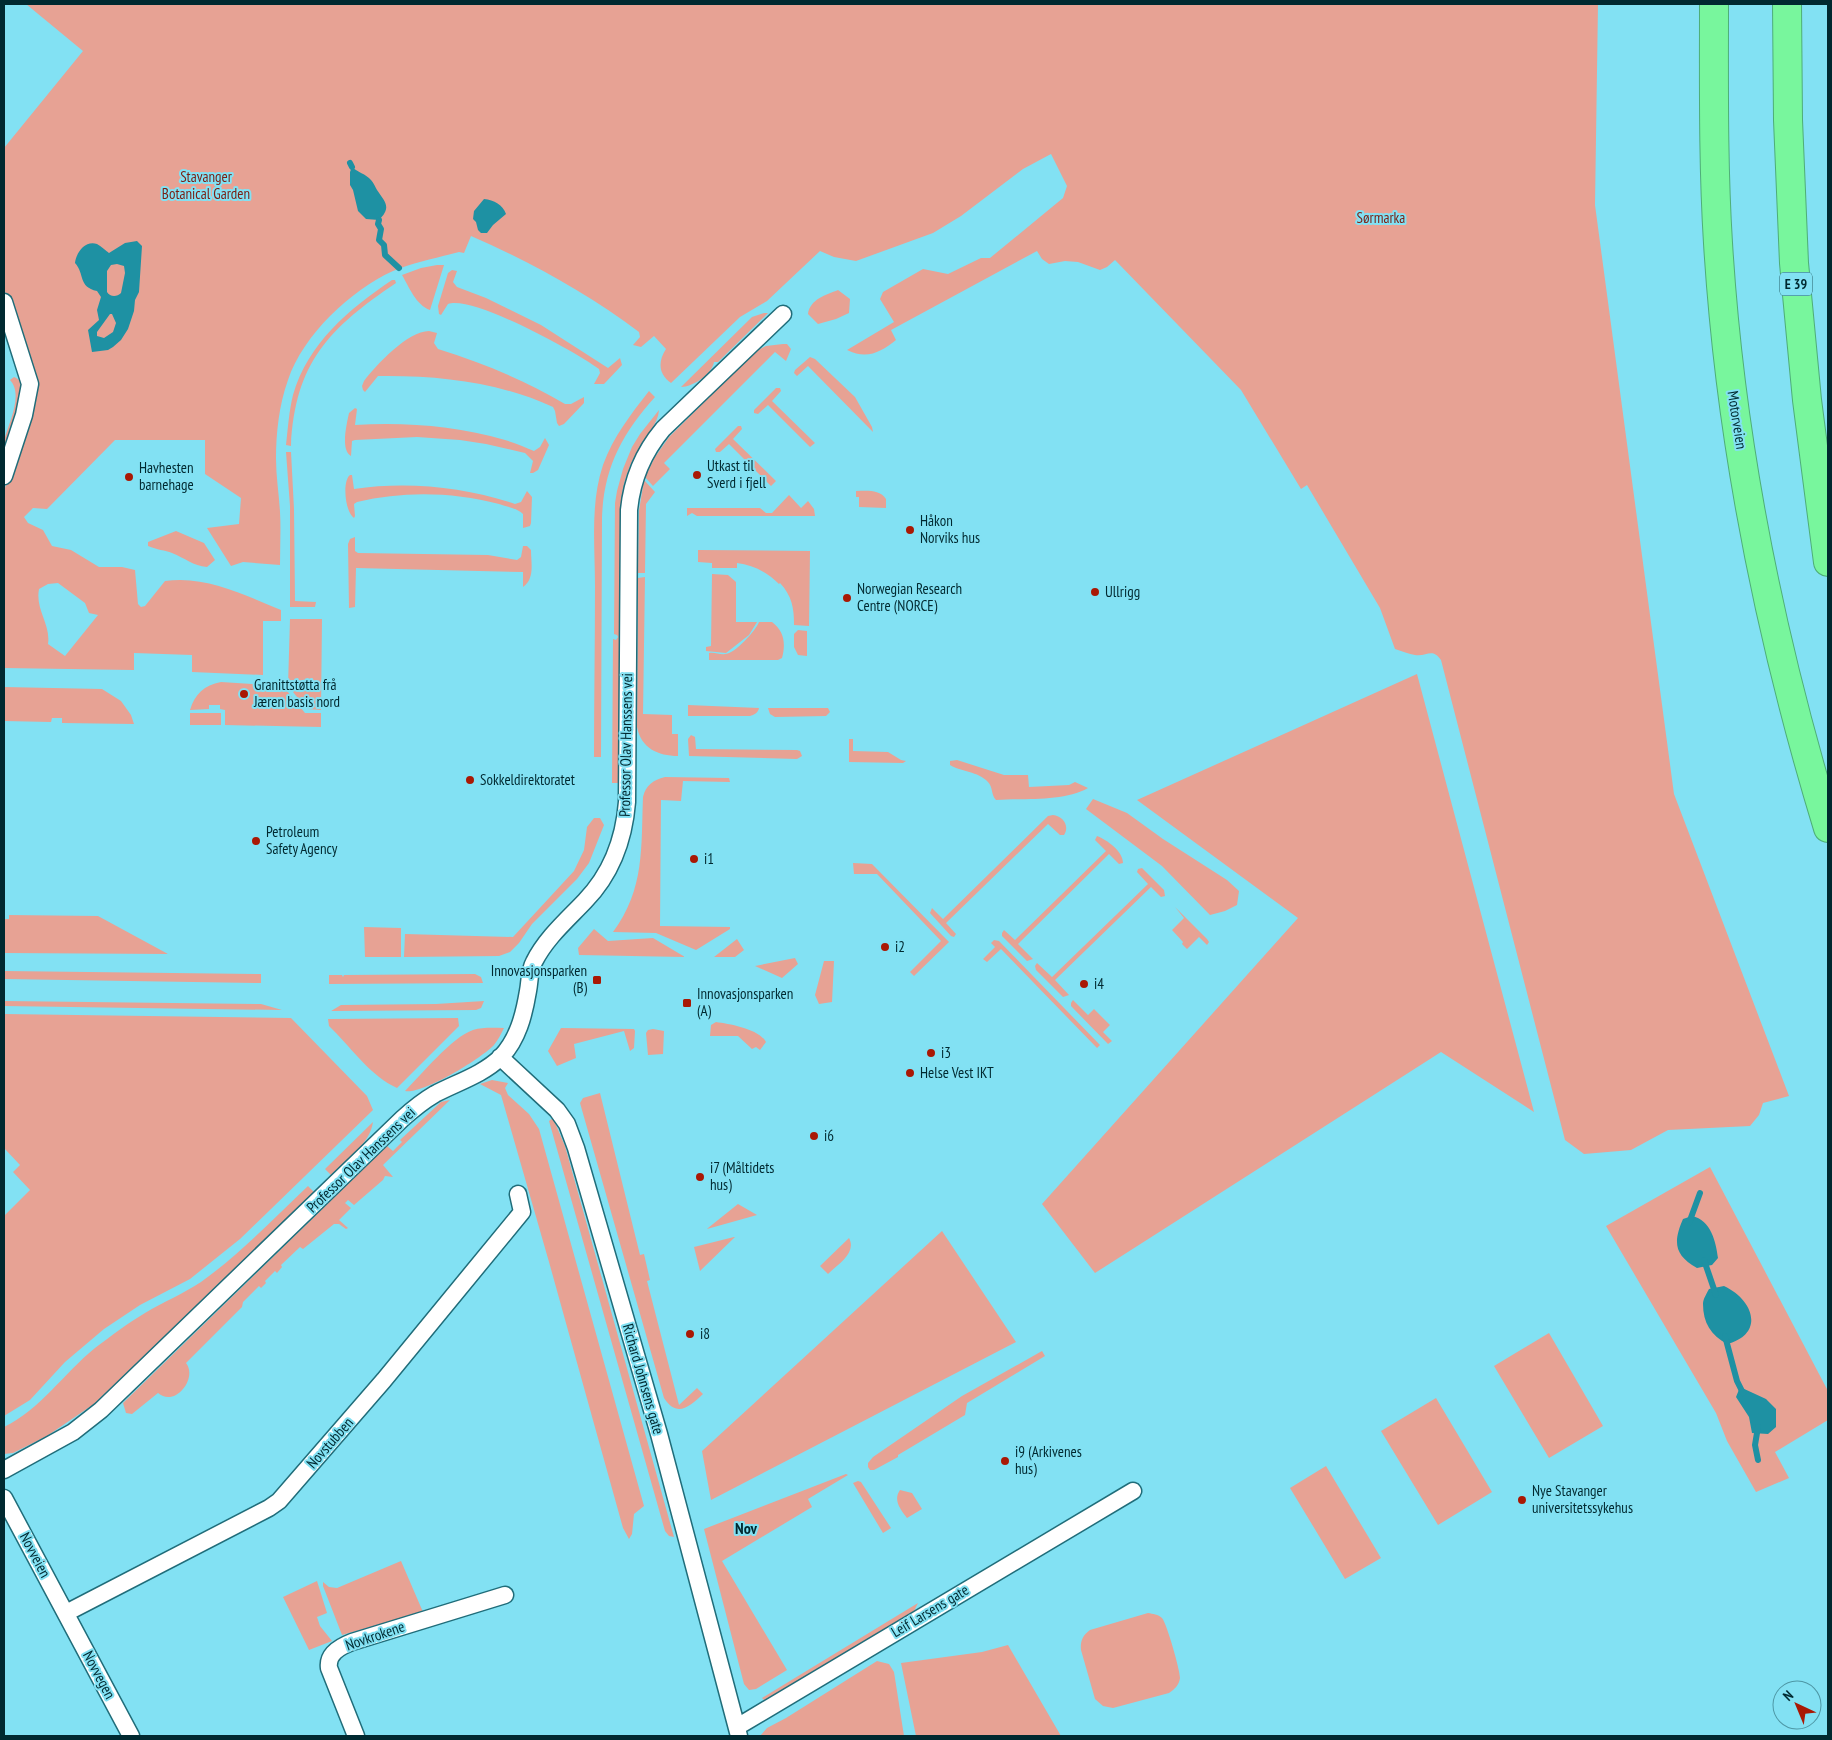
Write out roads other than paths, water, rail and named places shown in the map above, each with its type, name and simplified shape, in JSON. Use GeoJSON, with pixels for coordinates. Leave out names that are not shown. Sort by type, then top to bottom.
{"type":"FeatureCollection","features":[{"type":"Feature","properties":{"kind":"highway","name":"Motorveien"},"geometry":{"type":"LineString","coordinates":[[1714,4],[1714,132],[1718,243],[1732,385],[1754,529],[1780,653],[1808,764],[1828,828]]}},
{"type":"Feature","properties":{"kind":"highway","name":"E 39"},"geometry":{"type":"LineString","coordinates":[[1786,4],[1788,120],[1794,263],[1807,400],[1828,562]]}},
{"type":"Feature","properties":{"kind":"street"},"geometry":{"type":"LineString","coordinates":[[4,302],[21,361],[30,384],[24,415],[4,476]]}},
{"type":"Feature","properties":{"kind":"street","name":"Professor Olav Hanssens vei"},"geometry":{"type":"LineString","coordinates":[[4,1470],[68,1435],[101,1410],[402,1119],[426,1100],[484,1070],[500,1057],[516,1036],[523,1018],[529,989],[529,978],[534,962],[556,931],[598,886],[610,867],[621,841],[626,819],[629,510],[630,497],[637,471],[650,447],[663,429],[783,314]]}},
{"type":"Feature","properties":{"kind":"street","name":"Richard Johnsens gate"},"geometry":{"type":"LineString","coordinates":[[500,1057],[557,1110],[567,1124],[576,1148],[659,1434],[738,1732]]}},
{"type":"Feature","properties":{"kind":"street","name":"Novstubben"},"geometry":{"type":"LineString","coordinates":[[66,1613],[269,1508],[279,1501],[384,1380],[522,1212],[518,1194]]}},
{"type":"Feature","properties":{"kind":"street","name":"Leif Larsens gate"},"geometry":{"type":"LineString","coordinates":[[738,1732],[1133,1490]]}},
{"type":"Feature","properties":{"kind":"street","name":"Novveien"},"geometry":{"type":"LineString","coordinates":[[4,1498],[66,1613]]}},
{"type":"Feature","properties":{"kind":"street","name":"Novkrokene"},"geometry":{"type":"LineString","coordinates":[[356,1736],[329,1668],[328,1661],[335,1651],[352,1642],[505,1595]]}},
{"type":"Feature","properties":{"kind":"street","name":"Novvegen"},"geometry":{"type":"LineString","coordinates":[[66,1613],[131,1736]]}},
{"type":"Feature","properties":{"kind":"water"},"geometry":{"type":"Polygon","coordinates":[[[352,167],[371,180],[385,201],[385,212],[379,220],[366,219],[358,211],[350,185],[352,167]]]}},
{"type":"Feature","properties":{"kind":"water"},"geometry":{"type":"Polygon","coordinates":[[[484,199],[498,204],[506,214],[487,233],[481,233],[473,219],[474,211],[484,199]]]}},
{"type":"Feature","properties":{"kind":"water"},"geometry":{"type":"Polygon","coordinates":[[[137,241],[142,246],[139,292],[135,300],[134,311],[128,329],[121,340],[108,350],[92,352],[88,330],[99,320],[97,310],[101,297],[97,291],[84,283],[75,263],[76,259],[82,248],[89,244],[97,244],[109,253],[125,243],[137,241]],[[111,265],[107,271],[107,292],[114,296],[121,293],[125,273],[124,266],[111,265]],[[110,314],[97,332],[97,336],[104,338],[113,332],[116,323],[112,314],[110,314]]]}},
{"type":"Feature","properties":{"kind":"water"},"geometry":{"type":"Polygon","coordinates":[[[1692,1216],[1704,1222],[1711,1232],[1718,1258],[1712,1265],[1697,1268],[1689,1263],[1680,1253],[1677,1241],[1680,1227],[1683,1219],[1692,1216]]]}},
{"type":"Feature","properties":{"kind":"water"},"geometry":{"type":"Polygon","coordinates":[[[1724,1286],[1742,1300],[1751,1316],[1751,1325],[1747,1333],[1727,1344],[1716,1337],[1709,1328],[1703,1311],[1704,1298],[1709,1289],[1724,1286]]]}},
{"type":"Feature","properties":{"kind":"water"},"geometry":{"type":"Polygon","coordinates":[[[1740,1387],[1766,1399],[1776,1409],[1776,1427],[1768,1434],[1752,1433],[1749,1417],[1736,1397],[1740,1387]]]}},
{"type":"Feature","properties":{"kind":"waterway"},"geometry":{"type":"LineString","coordinates":[[350,163],[352,167]]}},
{"type":"Feature","properties":{"kind":"waterway"},"geometry":{"type":"LineString","coordinates":[[379,220],[378,224],[381,229],[379,240],[384,245],[385,255],[399,268]]}},
{"type":"Feature","properties":{"kind":"waterway"},"geometry":{"type":"LineString","coordinates":[[1689,1223],[1700,1193]]}},
{"type":"Feature","properties":{"kind":"waterway"},"geometry":{"type":"LineString","coordinates":[[1704,1260],[1716,1295]]}},
{"type":"Feature","properties":{"kind":"waterway"},"geometry":{"type":"LineString","coordinates":[[1725,1336],[1737,1381],[1743,1393]]}},
{"type":"Feature","properties":{"kind":"waterway"},"geometry":{"type":"LineString","coordinates":[[1758,1427],[1755,1445],[1758,1460]]}},
{"type":"Feature","properties":{"kind":"place","name":"Utkast til Sverd i fjell"},"geometry":{"type":"Point","coordinates":[697,475]}},
{"type":"Feature","properties":{"kind":"place","name":"Havhesten barnehage"},"geometry":{"type":"Point","coordinates":[129,477]}},
{"type":"Feature","properties":{"kind":"place","name":"Håkon Norviks hus"},"geometry":{"type":"Point","coordinates":[910,530]}},
{"type":"Feature","properties":{"kind":"place","name":"Ullrigg"},"geometry":{"type":"Point","coordinates":[1095,592]}},
{"type":"Feature","properties":{"kind":"place","name":"Norwegian Research Centre (NORCE)"},"geometry":{"type":"Point","coordinates":[847,598]}},
{"type":"Feature","properties":{"kind":"place","name":"Granittstøtta frå Jæren basis nord"},"geometry":{"type":"Point","coordinates":[244,694]}},
{"type":"Feature","properties":{"kind":"place","name":"Sokkeldirektoratet"},"geometry":{"type":"Point","coordinates":[470,780]}},
{"type":"Feature","properties":{"kind":"place","name":"Petroleum Safety Agency"},"geometry":{"type":"Point","coordinates":[256,841]}},
{"type":"Feature","properties":{"kind":"place","name":"i1"},"geometry":{"type":"Point","coordinates":[694,859]}},
{"type":"Feature","properties":{"kind":"place","name":"i2"},"geometry":{"type":"Point","coordinates":[885,947]}},
{"type":"Feature","properties":{"kind":"place","name":"Innovasjonsparken (B)"},"geometry":{"type":"Point","coordinates":[597,980]}},
{"type":"Feature","properties":{"kind":"place","name":"i4"},"geometry":{"type":"Point","coordinates":[1084,984]}},
{"type":"Feature","properties":{"kind":"place","name":"Innovasjonsparken (A)"},"geometry":{"type":"Point","coordinates":[687,1003]}},
{"type":"Feature","properties":{"kind":"place","name":"i3"},"geometry":{"type":"Point","coordinates":[931,1053]}},
{"type":"Feature","properties":{"kind":"place","name":"Helse Vest IKT"},"geometry":{"type":"Point","coordinates":[910,1073]}},
{"type":"Feature","properties":{"kind":"place","name":"i6"},"geometry":{"type":"Point","coordinates":[814,1136]}},
{"type":"Feature","properties":{"kind":"place","name":"i7 (Måltidets hus)"},"geometry":{"type":"Point","coordinates":[700,1177]}},
{"type":"Feature","properties":{"kind":"place","name":"i8"},"geometry":{"type":"Point","coordinates":[690,1334]}},
{"type":"Feature","properties":{"kind":"place","name":"i9 (Arkivenes hus)"},"geometry":{"type":"Point","coordinates":[1005,1461]}},
{"type":"Feature","properties":{"kind":"place","name":"Nye Stavanger universitetssykehus"},"geometry":{"type":"Point","coordinates":[1522,1500]}},
{"type":"Feature","properties":{"kind":"district","name":"Nov"},"geometry":{"type":"Point","coordinates":[746,1528]}},
{"type":"Feature","properties":{"kind":"park label","name":"Stavanger Botanical Garden"},"geometry":{"type":"Point","coordinates":[206,186]}},
{"type":"Feature","properties":{"kind":"park label","name":"Sørmarka"},"geometry":{"type":"Point","coordinates":[1381,218]}}]}
